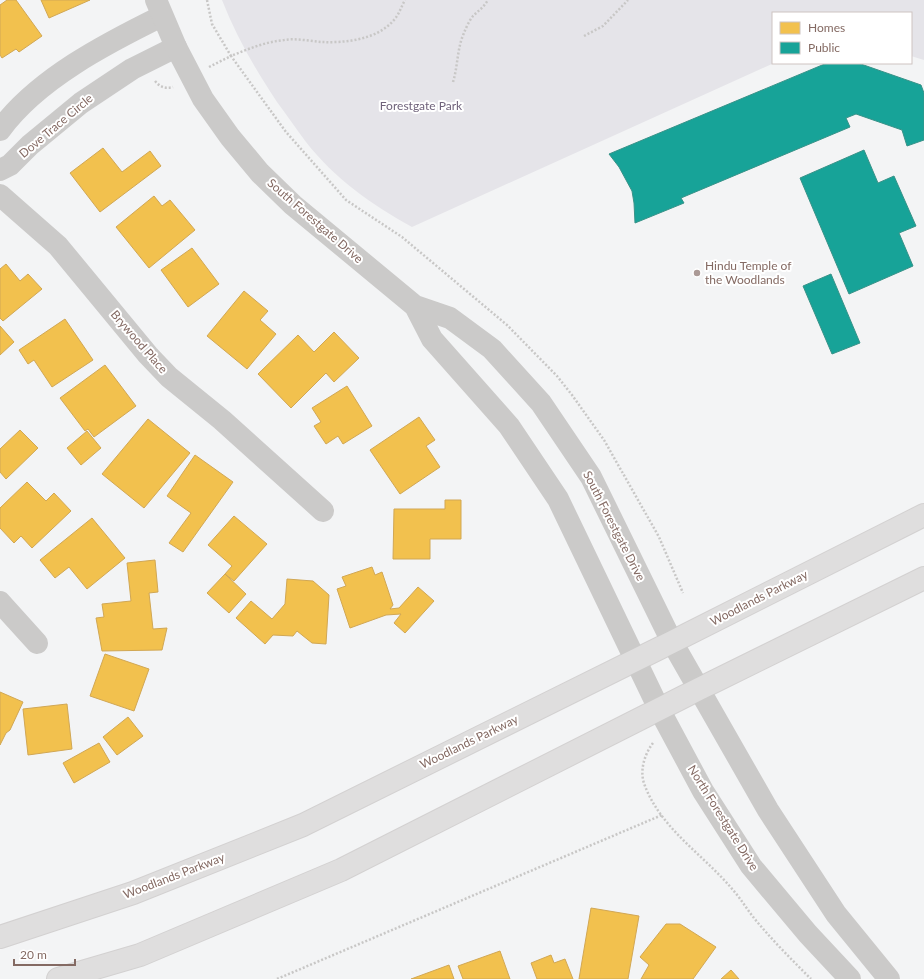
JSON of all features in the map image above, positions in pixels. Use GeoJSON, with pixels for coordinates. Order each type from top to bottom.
{"type":"FeatureCollection","features":[{"type":"Feature","properties":{"kind":"main road","name":"Woodlands Parkway"},"geometry":{"type":"LineString","coordinates":[[0,937],[132,893],[303,825],[924,515]]}},
{"type":"Feature","properties":{"kind":"main road"},"geometry":{"type":"LineString","coordinates":[[58,979],[140,955],[341,870],[659,709],[924,578]]}},
{"type":"Feature","properties":{"kind":"street","name":"South Forestgate Drive"},"geometry":{"type":"LineString","coordinates":[[159,8],[176,47],[203,99],[230,137],[260,173],[293,205],[415,306],[450,318],[492,349],[541,403],[591,477],[672,642],[699,689]]}},
{"type":"Feature","properties":{"kind":"street"},"geometry":{"type":"LineString","coordinates":[[0,130],[9,117],[38,91],[76,62],[122,36],[159,8]]}},
{"type":"Feature","properties":{"kind":"street","name":"Dove Trace Circle"},"geometry":{"type":"LineString","coordinates":[[0,170],[10,165],[30,145],[80,103],[132,69],[176,47]]}},
{"type":"Feature","properties":{"kind":"street","name":"Brywood Place"},"geometry":{"type":"LineString","coordinates":[[0,195],[58,246],[148,355],[169,377],[222,420],[324,511]]}},
{"type":"Feature","properties":{"kind":"street","name":"South Forestgate Drive"},"geometry":{"type":"LineString","coordinates":[[415,306],[432,339],[508,426],[558,499],[636,660]]}},
{"type":"Feature","properties":{"kind":"street"},"geometry":{"type":"LineString","coordinates":[[0,602],[37,643]]}},
{"type":"Feature","properties":{"kind":"street","name":"North Forestgate Drive"},"geometry":{"type":"LineString","coordinates":[[636,660],[659,709],[703,791],[751,866],[808,934],[850,979]]}},
{"type":"Feature","properties":{"kind":"street"},"geometry":{"type":"LineString","coordinates":[[699,689],[772,816],[836,914],[889,979]]}},
{"type":"Feature","properties":{"kind":"path"},"geometry":{"type":"LineString","coordinates":[[207,0],[212,24],[231,56],[262,44],[285,39],[333,42],[347,41],[376,34],[386,28],[394,20],[405,0]]}},
{"type":"Feature","properties":{"kind":"path"},"geometry":{"type":"LineString","coordinates":[[453,82],[457,69],[458,53],[464,33],[472,17],[486,4],[488,0]]}},
{"type":"Feature","properties":{"kind":"path"},"geometry":{"type":"LineString","coordinates":[[584,36],[603,26],[628,0]]}},
{"type":"Feature","properties":{"kind":"path"},"geometry":{"type":"LineString","coordinates":[[654,741],[647,752],[641,774],[644,786],[653,803],[673,830],[733,890],[758,923],[811,979]]}},
{"type":"Feature","properties":{"kind":"path"},"geometry":{"type":"LineString","coordinates":[[277,979],[662,815]]}},
{"type":"Feature","properties":{"kind":"green space","name":"Forestgate Park"},"geometry":{"type":"Polygon","coordinates":[[[222,0],[924,0],[924,60],[912,56],[912,12],[772,12],[772,64],[412,227],[382,210],[354,190],[317,155],[277,102],[254,65],[233,26],[222,0]]]}},
{"type":"Feature","properties":{"kind":"building: Homes"},"geometry":{"type":"Polygon","coordinates":[[[7,0],[16,0],[42,36],[19,52],[16,49],[2,58],[0,55],[0,5],[7,0]]]}},
{"type":"Feature","properties":{"kind":"building: Homes"},"geometry":{"type":"Polygon","coordinates":[[[41,0],[90,0],[49,18],[41,0]]]}},
{"type":"Feature","properties":{"kind":"building: Homes"},"geometry":{"type":"Polygon","coordinates":[[[103,148],[122,172],[150,151],[161,166],[100,212],[70,173],[103,148]]]}},
{"type":"Feature","properties":{"kind":"building: Homes"},"geometry":{"type":"Polygon","coordinates":[[[154,196],[162,206],[170,200],[195,230],[149,268],[116,227],[154,196]]]}},
{"type":"Feature","properties":{"kind":"building: Homes"},"geometry":{"type":"Polygon","coordinates":[[[192,248],[219,284],[188,307],[161,270],[192,248]]]}},
{"type":"Feature","properties":{"kind":"building: Homes"},"geometry":{"type":"Polygon","coordinates":[[[6,264],[20,281],[28,274],[42,289],[3,321],[0,318],[0,269],[6,264]]]}},
{"type":"Feature","properties":{"kind":"building: Homes"},"geometry":{"type":"Polygon","coordinates":[[[244,291],[268,311],[260,320],[276,334],[247,369],[207,336],[244,291]]]}},
{"type":"Feature","properties":{"kind":"building: Homes"},"geometry":{"type":"Polygon","coordinates":[[[65,319],[93,360],[52,387],[34,360],[28,364],[19,350],[65,319]]]}},
{"type":"Feature","properties":{"kind":"building: Homes"},"geometry":{"type":"Polygon","coordinates":[[[0,326],[14,342],[0,355],[0,326]]]}},
{"type":"Feature","properties":{"kind":"building: Homes"},"geometry":{"type":"Polygon","coordinates":[[[334,332],[359,358],[334,382],[326,373],[291,408],[258,374],[298,335],[314,352],[334,332]]]}},
{"type":"Feature","properties":{"kind":"building: Homes"},"geometry":{"type":"Polygon","coordinates":[[[105,365],[136,406],[94,437],[88,429],[85,431],[60,398],[105,365]]]}},
{"type":"Feature","properties":{"kind":"building: Homes"},"geometry":{"type":"Polygon","coordinates":[[[347,386],[372,426],[343,444],[338,436],[326,444],[314,426],[321,422],[312,408],[347,386]]]}},
{"type":"Feature","properties":{"kind":"building: Homes"},"geometry":{"type":"Polygon","coordinates":[[[419,417],[435,440],[426,446],[440,467],[400,494],[370,450],[419,417]]]}},
{"type":"Feature","properties":{"kind":"building: Homes"},"geometry":{"type":"Polygon","coordinates":[[[148,419],[190,453],[144,508],[102,474],[148,419]]]}},
{"type":"Feature","properties":{"kind":"building: Homes"},"geometry":{"type":"Polygon","coordinates":[[[20,430],[38,448],[6,479],[0,472],[0,449],[20,430]]]}},
{"type":"Feature","properties":{"kind":"building: Homes"},"geometry":{"type":"Polygon","coordinates":[[[87,431],[101,448],[81,465],[67,448],[87,431]]]}},
{"type":"Feature","properties":{"kind":"building: Homes"},"geometry":{"type":"Polygon","coordinates":[[[195,455],[233,482],[183,552],[169,543],[191,513],[167,496],[195,455]]]}},
{"type":"Feature","properties":{"kind":"building: Homes"},"geometry":{"type":"Polygon","coordinates":[[[27,482],[46,501],[54,493],[71,511],[32,548],[21,536],[14,543],[0,528],[0,508],[27,482]]]}},
{"type":"Feature","properties":{"kind":"building: Homes"},"geometry":{"type":"Polygon","coordinates":[[[445,500],[461,500],[461,539],[430,539],[430,559],[393,559],[394,509],[445,509],[445,500]]]}},
{"type":"Feature","properties":{"kind":"building: Homes"},"geometry":{"type":"Polygon","coordinates":[[[234,516],[267,544],[234,581],[225,574],[232,566],[208,545],[234,516]]]}},
{"type":"Feature","properties":{"kind":"building: Homes"},"geometry":{"type":"Polygon","coordinates":[[[92,518],[125,558],[87,589],[69,567],[55,578],[40,560],[92,518]]]}},
{"type":"Feature","properties":{"kind":"building: Homes"},"geometry":{"type":"Polygon","coordinates":[[[155,560],[158,592],[149,593],[153,629],[167,628],[162,650],[102,651],[96,618],[104,617],[102,604],[131,601],[127,563],[155,560]]]}},
{"type":"Feature","properties":{"kind":"building: Homes"},"geometry":{"type":"Polygon","coordinates":[[[372,567],[375,575],[382,572],[393,605],[390,609],[399,608],[418,587],[434,601],[405,633],[394,623],[401,614],[386,615],[350,628],[337,589],[346,586],[342,577],[372,567]]]}},
{"type":"Feature","properties":{"kind":"building: Homes"},"geometry":{"type":"Polygon","coordinates":[[[225,574],[246,594],[229,613],[207,593],[225,574]]]}},
{"type":"Feature","properties":{"kind":"building: Homes"},"geometry":{"type":"Polygon","coordinates":[[[287,579],[313,581],[329,595],[326,644],[312,643],[297,631],[293,636],[273,635],[265,644],[236,618],[251,601],[272,619],[285,604],[287,579]]]}},
{"type":"Feature","properties":{"kind":"building: Homes"},"geometry":{"type":"Polygon","coordinates":[[[105,654],[149,669],[134,711],[90,696],[105,654]]]}},
{"type":"Feature","properties":{"kind":"building: Homes"},"geometry":{"type":"Polygon","coordinates":[[[0,692],[23,702],[10,730],[6,733],[0,745],[0,692]]]}},
{"type":"Feature","properties":{"kind":"building: Homes"},"geometry":{"type":"Polygon","coordinates":[[[67,704],[72,749],[28,755],[23,709],[67,704]]]}},
{"type":"Feature","properties":{"kind":"building: Homes"},"geometry":{"type":"Polygon","coordinates":[[[128,717],[143,736],[117,755],[103,737],[128,717]]]}},
{"type":"Feature","properties":{"kind":"building: Homes"},"geometry":{"type":"Polygon","coordinates":[[[99,743],[110,762],[74,783],[63,763],[99,743]]]}},
{"type":"Feature","properties":{"kind":"building: Homes"},"geometry":{"type":"Polygon","coordinates":[[[591,908],[639,916],[628,979],[579,979],[591,908]]]}},
{"type":"Feature","properties":{"kind":"building: Homes"},"geometry":{"type":"Polygon","coordinates":[[[666,924],[680,924],[716,947],[693,979],[641,979],[649,965],[640,957],[666,924]]]}},
{"type":"Feature","properties":{"kind":"building: Homes"},"geometry":{"type":"Polygon","coordinates":[[[500,951],[510,979],[463,979],[458,966],[500,951]]]}},
{"type":"Feature","properties":{"kind":"building: Homes"},"geometry":{"type":"Polygon","coordinates":[[[551,955],[554,963],[565,959],[573,979],[537,979],[531,963],[551,955]]]}},
{"type":"Feature","properties":{"kind":"building: Homes"},"geometry":{"type":"Polygon","coordinates":[[[449,965],[454,979],[411,979],[449,965]]]}},
{"type":"Feature","properties":{"kind":"building: Homes"},"geometry":{"type":"Polygon","coordinates":[[[731,970],[739,979],[721,979],[731,970]]]}},
{"type":"Feature","properties":{"kind":"building: Public"},"geometry":{"type":"Polygon","coordinates":[[[825,64],[861,64],[921,85],[924,93],[924,140],[907,146],[902,130],[856,114],[846,118],[850,127],[681,198],[684,203],[635,223],[632,191],[619,167],[609,154],[825,64]]]}},
{"type":"Feature","properties":{"kind":"building: Public"},"geometry":{"type":"Polygon","coordinates":[[[864,150],[878,183],[894,176],[916,226],[899,233],[913,266],[849,294],[800,178],[864,150]]]}},
{"type":"Feature","properties":{"kind":"building: Public"},"geometry":{"type":"Polygon","coordinates":[[[831,274],[860,343],[832,354],[803,286],[831,274]]]}},
{"type":"Feature","properties":{"kind":"place","name":"Hindu Temple of the Woodlands"},"geometry":{"type":"Point","coordinates":[697,273]}}]}
